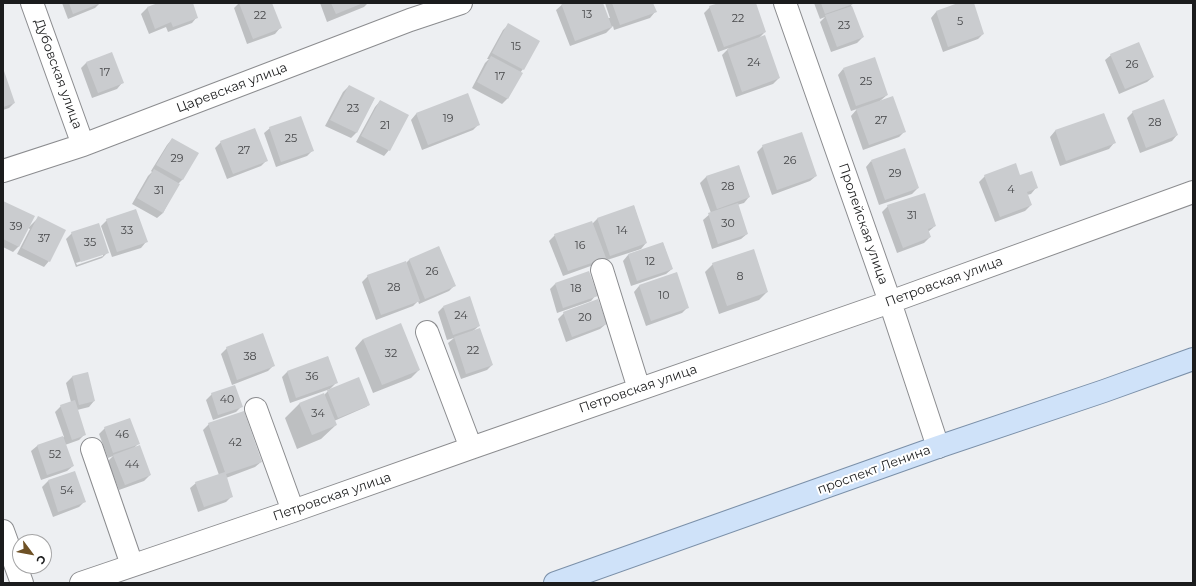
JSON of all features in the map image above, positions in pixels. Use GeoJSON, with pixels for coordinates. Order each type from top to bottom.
{"type":"FeatureCollection","features":[{"type":"Feature","properties":{"kind":"main road","name":"проспект Ленина"},"geometry":{"type":"LineString","coordinates":[[555,583],[938,446],[1193,359]]}},
{"type":"Feature","properties":{"kind":"street","name":"Дубовская улица"},"geometry":{"type":"LineString","coordinates":[[32,3],[83,145]]}},
{"type":"Feature","properties":{"kind":"street","name":"Царевская улица"},"geometry":{"type":"LineString","coordinates":[[3,171],[83,145],[407,11],[461,3]]}},
{"type":"Feature","properties":{"kind":"street","name":"Пролейская улица"},"geometry":{"type":"LineString","coordinates":[[785,3],[890,302],[938,446]]}},
{"type":"Feature","properties":{"kind":"street","name":"Петровская улица"},"geometry":{"type":"LineString","coordinates":[[81,583],[292,511],[890,302],[1193,192]]}},
{"type":"Feature","properties":{"kind":"street"},"geometry":{"type":"LineString","coordinates":[[602,270],[639,389]]}},
{"type":"Feature","properties":{"kind":"street"},"geometry":{"type":"LineString","coordinates":[[426,332],[471,448]]}},
{"type":"Feature","properties":{"kind":"street"},"geometry":{"type":"LineString","coordinates":[[256,408],[292,511]]}},
{"type":"Feature","properties":{"kind":"street"},"geometry":{"type":"LineString","coordinates":[[92,449],[132,565]]}},
{"type":"Feature","properties":{"kind":"street"},"geometry":{"type":"LineString","coordinates":[[3,530],[22,583]]}},
{"type":"Feature","properties":{"kind":"building"},"geometry":{"type":"Polygon","coordinates":[[[69,3],[101,3],[73,14],[69,3]]]}},
{"type":"Feature","properties":{"kind":"building"},"geometry":{"type":"Polygon","coordinates":[[[158,3],[193,3],[198,18],[173,27],[171,22],[155,29],[147,7],[158,3]]]}},
{"type":"Feature","properties":{"kind":"building"},"geometry":{"type":"Polygon","coordinates":[[[239,3],[272,3],[282,28],[253,39],[239,3]]]}},
{"type":"Feature","properties":{"kind":"building"},"geometry":{"type":"Polygon","coordinates":[[[331,3],[363,3],[336,14],[331,3]]]}},
{"type":"Feature","properties":{"kind":"building"},"geometry":{"type":"Polygon","coordinates":[[[561,3],[603,3],[612,27],[575,41],[561,3]]]}},
{"type":"Feature","properties":{"kind":"building"},"geometry":{"type":"Polygon","coordinates":[[[612,3],[653,3],[657,12],[620,25],[612,3]]]}},
{"type":"Feature","properties":{"kind":"building"},"geometry":{"type":"Polygon","coordinates":[[[719,3],[756,3],[766,32],[724,47],[709,6],[719,3]]]}},
{"type":"Feature","properties":{"kind":"building"},"geometry":{"type":"Polygon","coordinates":[[[821,3],[856,3],[825,14],[821,3]]]}},
{"type":"Feature","properties":{"kind":"building"},"geometry":{"type":"Polygon","coordinates":[[[958,3],[974,3],[984,34],[948,47],[936,11],[958,3]]]}},
{"type":"Feature","properties":{"kind":"building"},"geometry":{"type":"Polygon","coordinates":[[[852,6],[864,37],[837,47],[825,15],[852,6]]]}},
{"type":"Feature","properties":{"kind":"building"},"geometry":{"type":"Polygon","coordinates":[[[508,23],[540,41],[524,70],[492,53],[508,23]]]}},
{"type":"Feature","properties":{"kind":"building"},"geometry":{"type":"Polygon","coordinates":[[[765,35],[780,78],[742,92],[727,49],[765,35]]]}},
{"type":"Feature","properties":{"kind":"building"},"geometry":{"type":"Polygon","coordinates":[[[1139,42],[1154,77],[1125,89],[1110,54],[1139,42]]]}},
{"type":"Feature","properties":{"kind":"building"},"geometry":{"type":"Polygon","coordinates":[[[112,52],[124,83],[98,93],[86,62],[112,52]]]}},
{"type":"Feature","properties":{"kind":"building"},"geometry":{"type":"Polygon","coordinates":[[[491,56],[523,73],[508,99],[477,82],[491,56]]]}},
{"type":"Feature","properties":{"kind":"building"},"geometry":{"type":"Polygon","coordinates":[[[875,57],[888,95],[856,106],[843,68],[875,57]]]}},
{"type":"Feature","properties":{"kind":"building"},"geometry":{"type":"Polygon","coordinates":[[[3,68],[15,103],[3,107],[3,68]]]}},
{"type":"Feature","properties":{"kind":"building"},"geometry":{"type":"Polygon","coordinates":[[[349,85],[375,98],[357,133],[330,120],[349,85]]]}},
{"type":"Feature","properties":{"kind":"building"},"geometry":{"type":"Polygon","coordinates":[[[468,93],[480,125],[428,145],[416,113],[468,93]]]}},
{"type":"Feature","properties":{"kind":"building"},"geometry":{"type":"Polygon","coordinates":[[[893,96],[906,132],[869,145],[856,109],[893,96]]]}},
{"type":"Feature","properties":{"kind":"building"},"geometry":{"type":"Polygon","coordinates":[[[1164,99],[1178,135],[1146,148],[1132,111],[1164,99]]]}},
{"type":"Feature","properties":{"kind":"building"},"geometry":{"type":"Polygon","coordinates":[[[380,100],[409,115],[390,151],[361,136],[380,100]]]}},
{"type":"Feature","properties":{"kind":"building"},"geometry":{"type":"Polygon","coordinates":[[[1104,113],[1116,143],[1066,161],[1055,130],[1104,113]]]}},
{"type":"Feature","properties":{"kind":"building"},"geometry":{"type":"Polygon","coordinates":[[[301,116],[314,151],[281,162],[269,127],[301,116]]]}},
{"type":"Feature","properties":{"kind":"building"},"geometry":{"type":"Polygon","coordinates":[[[255,128],[268,161],[233,174],[220,141],[255,128]]]}},
{"type":"Feature","properties":{"kind":"building"},"geometry":{"type":"Polygon","coordinates":[[[802,132],[817,176],[777,190],[762,145],[802,132]]]}},
{"type":"Feature","properties":{"kind":"building"},"geometry":{"type":"Polygon","coordinates":[[[172,138],[199,153],[183,180],[156,165],[172,138]]]}},
{"type":"Feature","properties":{"kind":"building"},"geometry":{"type":"Polygon","coordinates":[[[905,148],[919,188],[885,200],[871,160],[905,148]]]}},
{"type":"Feature","properties":{"kind":"building"},"geometry":{"type":"Polygon","coordinates":[[[1016,163],[1020,175],[1032,171],[1038,188],[1027,192],[1032,205],[1000,217],[984,175],[1016,163]]]}},
{"type":"Feature","properties":{"kind":"building"},"geometry":{"type":"Polygon","coordinates":[[[739,165],[750,197],[717,209],[706,176],[739,165]]]}},
{"type":"Feature","properties":{"kind":"building"},"geometry":{"type":"Polygon","coordinates":[[[154,169],[180,184],[163,213],[137,198],[154,169]]]}},
{"type":"Feature","properties":{"kind":"building"},"geometry":{"type":"Polygon","coordinates":[[[925,193],[936,226],[928,229],[931,237],[903,248],[887,205],[925,193]]]}},
{"type":"Feature","properties":{"kind":"building"},"geometry":{"type":"Polygon","coordinates":[[[3,201],[35,216],[19,247],[3,239],[3,201]]]}},
{"type":"Feature","properties":{"kind":"building"},"geometry":{"type":"Polygon","coordinates":[[[738,203],[748,234],[718,244],[708,213],[738,203]]]}},
{"type":"Feature","properties":{"kind":"building"},"geometry":{"type":"Polygon","coordinates":[[[634,205],[647,243],[610,256],[597,218],[634,205]]]}},
{"type":"Feature","properties":{"kind":"building"},"geometry":{"type":"Polygon","coordinates":[[[136,209],[148,242],[117,252],[106,219],[136,209]]]}},
{"type":"Feature","properties":{"kind":"building"},"geometry":{"type":"Polygon","coordinates":[[[38,216],[66,230],[50,262],[22,248],[38,216]]]}},
{"type":"Feature","properties":{"kind":"building"},"geometry":{"type":"Polygon","coordinates":[[[592,221],[606,258],[568,271],[554,234],[592,221]]]}},
{"type":"Feature","properties":{"kind":"building"},"geometry":{"type":"Polygon","coordinates":[[[99,223],[109,253],[81,262],[71,232],[99,223]]]}},
{"type":"Feature","properties":{"kind":"building"},"geometry":{"type":"Polygon","coordinates":[[[663,242],[673,269],[637,281],[628,254],[663,242]]]}},
{"type":"Feature","properties":{"kind":"building"},"geometry":{"type":"Polygon","coordinates":[[[439,246],[456,286],[425,299],[409,259],[439,246]]]}},
{"type":"Feature","properties":{"kind":"building"},"geometry":{"type":"Polygon","coordinates":[[[754,249],[768,292],[727,306],[712,263],[754,249]]]}},
{"type":"Feature","properties":{"kind":"building"},"geometry":{"type":"Polygon","coordinates":[[[406,261],[420,301],[381,315],[367,275],[406,261]]]}},
{"type":"Feature","properties":{"kind":"building"},"geometry":{"type":"Polygon","coordinates":[[[589,271],[598,296],[563,308],[555,283],[589,271]]]}},
{"type":"Feature","properties":{"kind":"building"},"geometry":{"type":"Polygon","coordinates":[[[677,272],[689,308],[651,321],[639,285],[677,272]]]}},
{"type":"Feature","properties":{"kind":"building"},"geometry":{"type":"Polygon","coordinates":[[[470,296],[480,326],[453,335],[443,306],[470,296]]]}},
{"type":"Feature","properties":{"kind":"building"},"geometry":{"type":"Polygon","coordinates":[[[598,299],[607,324],[572,337],[563,312],[598,299]]]}},
{"type":"Feature","properties":{"kind":"building"},"geometry":{"type":"Polygon","coordinates":[[[401,323],[420,370],[382,385],[363,339],[401,323]]]}},
{"type":"Feature","properties":{"kind":"building"},"geometry":{"type":"Polygon","coordinates":[[[480,328],[493,365],[466,374],[454,337],[480,328]]]}},
{"type":"Feature","properties":{"kind":"building"},"geometry":{"type":"Polygon","coordinates":[[[263,333],[275,366],[237,380],[226,347],[263,333]]]}},
{"type":"Feature","properties":{"kind":"building"},"geometry":{"type":"Polygon","coordinates":[[[328,356],[338,383],[296,398],[287,371],[328,356]]]}},
{"type":"Feature","properties":{"kind":"building"},"geometry":{"type":"Polygon","coordinates":[[[88,372],[95,401],[79,405],[72,376],[88,372]]]}},
{"type":"Feature","properties":{"kind":"building"},"geometry":{"type":"Polygon","coordinates":[[[359,377],[370,405],[338,418],[327,390],[359,377]]]}},
{"type":"Feature","properties":{"kind":"building"},"geometry":{"type":"Polygon","coordinates":[[[235,385],[243,407],[218,415],[211,393],[235,385]]]}},
{"type":"Feature","properties":{"kind":"building"},"geometry":{"type":"Polygon","coordinates":[[[324,393],[337,425],[312,435],[299,403],[324,393]]]}},
{"type":"Feature","properties":{"kind":"building"},"geometry":{"type":"Polygon","coordinates":[[[75,400],[86,435],[72,440],[60,405],[75,400]]]}},
{"type":"Feature","properties":{"kind":"building"},"geometry":{"type":"Polygon","coordinates":[[[244,411],[262,462],[226,474],[233,497],[204,507],[195,482],[225,472],[208,423],[244,411]]]}},
{"type":"Feature","properties":{"kind":"building"},"geometry":{"type":"Polygon","coordinates":[[[130,418],[140,444],[113,453],[104,427],[130,418]]]}},
{"type":"Feature","properties":{"kind":"building"},"geometry":{"type":"Polygon","coordinates":[[[63,436],[74,466],[47,475],[37,445],[63,436]]]}},
{"type":"Feature","properties":{"kind":"building"},"geometry":{"type":"Polygon","coordinates":[[[140,445],[151,475],[125,485],[113,455],[140,445]]]}},
{"type":"Feature","properties":{"kind":"building"},"geometry":{"type":"Polygon","coordinates":[[[75,471],[86,502],[58,512],[48,480],[75,471]]]}}]}
